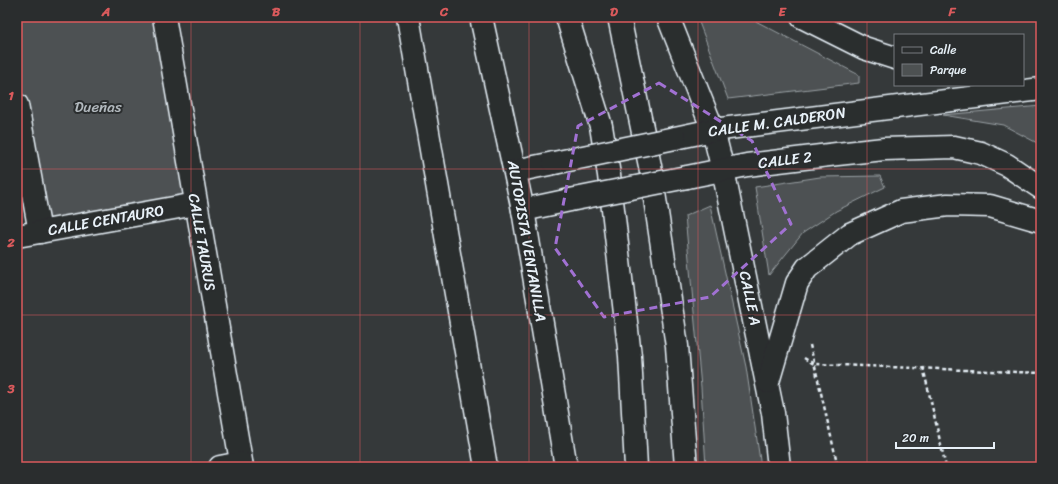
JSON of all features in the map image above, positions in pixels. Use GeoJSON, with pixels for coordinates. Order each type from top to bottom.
{"type":"FeatureCollection","features":[{"type":"Feature","properties":{"kind":"main road","name":"CALLE TAURUS"},"geometry":{"type":"LineString","coordinates":[[164,17],[196,204],[234,466]]}},
{"type":"Feature","properties":{"kind":"main road"},"geometry":{"type":"LineString","coordinates":[[408,17],[486,467]]}},
{"type":"Feature","properties":{"kind":"main road","name":"AUTOPISTA VENTANILLA"},"geometry":{"type":"LineString","coordinates":[[481,17],[523,210],[566,467]]}},
{"type":"Feature","properties":{"kind":"main road"},"geometry":{"type":"LineString","coordinates":[[567,17],[601,126],[609,175],[630,356],[636,467]]}},
{"type":"Feature","properties":{"kind":"main road"},"geometry":{"type":"LineString","coordinates":[[619,17],[650,166],[676,346],[686,467]]}},
{"type":"Feature","properties":{"kind":"main road"},"geometry":{"type":"LineString","coordinates":[[668,17],[713,130]]}},
{"type":"Feature","properties":{"kind":"main road"},"geometry":{"type":"LineString","coordinates":[[802,17],[864,48],[894,58]]}},
{"type":"Feature","properties":{"kind":"main road"},"geometry":{"type":"LineString","coordinates":[[1024,84],[1041,88]]}},
{"type":"Feature","properties":{"kind":"main road","name":"CALLE M. CALDERON"},"geometry":{"type":"LineString","coordinates":[[515,171],[713,130],[1041,88]]}},
{"type":"Feature","properties":{"kind":"main road"},"geometry":{"type":"LineString","coordinates":[[17,105],[40,232]]}},
{"type":"Feature","properties":{"kind":"main road","name":"CALLE A"},"geometry":{"type":"LineString","coordinates":[[713,130],[723,170],[767,385],[779,467]]}},
{"type":"Feature","properties":{"kind":"main road","name":"CALLE 2"},"geometry":{"type":"LineString","coordinates":[[523,210],[747,165],[884,149],[954,146],[981,153],[1007,165],[1041,188]]}},
{"type":"Feature","properties":{"kind":"main road","name":"CALLE CENTAURO"},"geometry":{"type":"LineString","coordinates":[[17,236],[196,204]]}},
{"type":"Feature","properties":{"kind":"main road"},"geometry":{"type":"LineString","coordinates":[[767,385],[797,284],[807,268],[850,234],[901,211],[948,204],[990,206],[1041,221]]}},
{"type":"Feature","properties":{"kind":"path"},"geometry":{"type":"LineString","coordinates":[[809,344],[838,467]]}},
{"type":"Feature","properties":{"kind":"path"},"geometry":{"type":"LineString","coordinates":[[802,357],[814,364],[923,367],[1041,373]]}},
{"type":"Feature","properties":{"kind":"path"},"geometry":{"type":"LineString","coordinates":[[923,367],[946,467]]}},
{"type":"Feature","properties":{"kind":"highlighted area"},"geometry":{"type":"Polygon","coordinates":[[[659,83],[752,141],[791,224],[710,297],[604,317],[555,248],[578,126],[659,83]]]}},
{"type":"Feature","properties":{"kind":"green space","name":"Dueñas"},"geometry":{"type":"Polygon","coordinates":[[[17,17],[164,17],[196,204],[38,220],[17,105],[17,17]]]}},
{"type":"Feature","properties":{"kind":"green space"},"geometry":{"type":"Polygon","coordinates":[[[697,17],[748,17],[859,75],[859,83],[728,99],[697,17]]]}},
{"type":"Feature","properties":{"kind":"green space"},"geometry":{"type":"Polygon","coordinates":[[[1041,106],[1041,145],[1003,125],[943,115],[1041,106]]]}},
{"type":"Feature","properties":{"kind":"green space"},"geometry":{"type":"Polygon","coordinates":[[[880,176],[885,187],[836,211],[803,233],[769,275],[755,187],[820,177],[880,176]]]}},
{"type":"Feature","properties":{"kind":"green space"},"geometry":{"type":"Polygon","coordinates":[[[710,205],[746,367],[761,467],[706,467],[701,387],[685,216],[710,205]]]}}]}
